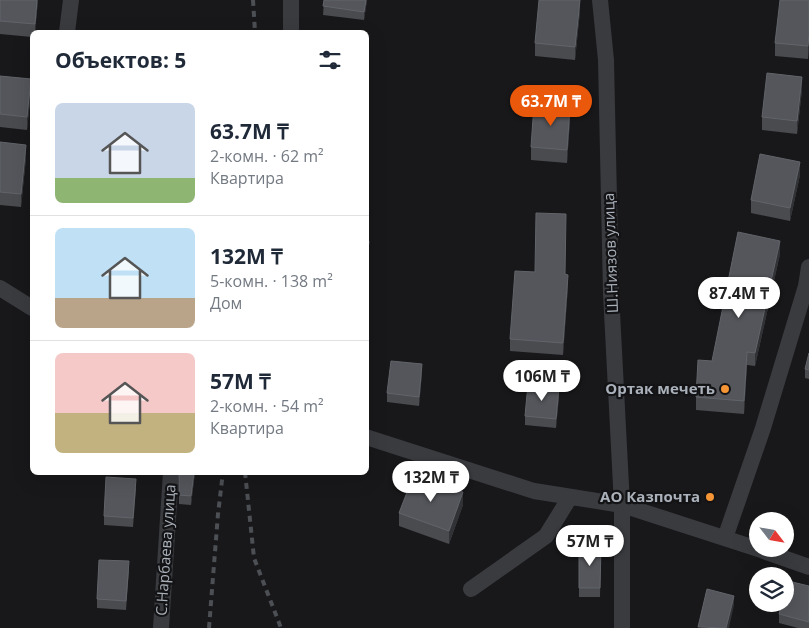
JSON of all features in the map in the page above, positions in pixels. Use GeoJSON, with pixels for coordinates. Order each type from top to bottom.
{"type":"FeatureCollection","features":[{"type":"Feature","properties":{"kind":"street"},"geometry":{"type":"LineString","coordinates":[[67,30],[71,0]]}},
{"type":"Feature","properties":{"kind":"street"},"geometry":{"type":"LineString","coordinates":[[291,30],[292,0]]}},
{"type":"Feature","properties":{"kind":"street","name":"Ш.Ниязов улица"},"geometry":{"type":"LineString","coordinates":[[600,0],[606,60],[611,293],[622,505],[622,628]]}},
{"type":"Feature","properties":{"kind":"street"},"geometry":{"type":"LineString","coordinates":[[725,538],[763,428],[806,286],[809,267]]}},
{"type":"Feature","properties":{"kind":"street"},"geometry":{"type":"LineString","coordinates":[[0,288],[30,307]]}},
{"type":"Feature","properties":{"kind":"street"},"geometry":{"type":"LineString","coordinates":[[369,438],[534,491],[622,505],[749,546]]}},
{"type":"Feature","properties":{"kind":"street","name":"С.Нарбаева улица"},"geometry":{"type":"LineString","coordinates":[[161,628],[171,475]]}},
{"type":"Feature","properties":{"kind":"street"},"geometry":{"type":"LineString","coordinates":[[471,589],[546,536],[570,497]]}},
{"type":"Feature","properties":{"kind":"street"},"geometry":{"type":"LineString","coordinates":[[784,558],[809,567]]}},
{"type":"Feature","properties":{"kind":"building"},"geometry":{"type":"Polygon","coordinates":[[[0,0],[37,0],[35,24],[0,21],[0,0]]]}},
{"type":"Feature","properties":{"kind":"building"},"geometry":{"type":"Polygon","coordinates":[[[324,0],[366,0],[364,12],[323,6],[324,0]]]}},
{"type":"Feature","properties":{"kind":"building"},"geometry":{"type":"Polygon","coordinates":[[[539,0],[580,0],[575,47],[535,43],[539,0]]]}},
{"type":"Feature","properties":{"kind":"building"},"geometry":{"type":"Polygon","coordinates":[[[780,0],[809,0],[808,46],[775,43],[780,0]]]}},
{"type":"Feature","properties":{"kind":"building"},"geometry":{"type":"Polygon","coordinates":[[[767,73],[802,77],[797,121],[762,117],[767,73]]]}},
{"type":"Feature","properties":{"kind":"building"},"geometry":{"type":"Polygon","coordinates":[[[0,76],[30,79],[27,117],[0,114],[0,76]]]}},
{"type":"Feature","properties":{"kind":"building"},"geometry":{"type":"Polygon","coordinates":[[[534,104],[570,107],[567,150],[531,147],[534,104]]]}},
{"type":"Feature","properties":{"kind":"building"},"geometry":{"type":"Polygon","coordinates":[[[0,142],[26,145],[21,194],[0,192],[0,142]]]}},
{"type":"Feature","properties":{"kind":"building"},"geometry":{"type":"Polygon","coordinates":[[[760,154],[800,162],[790,208],[751,200],[760,154]]]}},
{"type":"Feature","properties":{"kind":"building"},"geometry":{"type":"Polygon","coordinates":[[[536,213],[566,214],[565,274],[568,275],[563,343],[510,339],[515,271],[535,272],[536,213]]]}},
{"type":"Feature","properties":{"kind":"building"},"geometry":{"type":"Polygon","coordinates":[[[738,232],[780,241],[755,353],[747,352],[744,401],[696,397],[698,360],[712,361],[738,232]]]}},
{"type":"Feature","properties":{"kind":"building"},"geometry":{"type":"Polygon","coordinates":[[[809,353],[809,370],[805,369],[809,353]]]}},
{"type":"Feature","properties":{"kind":"building"},"geometry":{"type":"Polygon","coordinates":[[[391,361],[422,364],[419,397],[387,393],[391,361]]]}},
{"type":"Feature","properties":{"kind":"building"},"geometry":{"type":"Polygon","coordinates":[[[528,384],[559,387],[556,419],[525,416],[528,384]]]}},
{"type":"Feature","properties":{"kind":"building"},"geometry":{"type":"Polygon","coordinates":[[[414,474],[463,492],[449,531],[399,513],[414,474]]]}},
{"type":"Feature","properties":{"kind":"building"},"geometry":{"type":"Polygon","coordinates":[[[179,475],[194,475],[191,496],[179,495],[179,475]]]}},
{"type":"Feature","properties":{"kind":"building"},"geometry":{"type":"Polygon","coordinates":[[[106,477],[136,479],[133,518],[104,516],[106,477]]]}},
{"type":"Feature","properties":{"kind":"building"},"geometry":{"type":"Polygon","coordinates":[[[579,546],[601,546],[600,588],[579,588],[579,546]]]}},
{"type":"Feature","properties":{"kind":"building"},"geometry":{"type":"Polygon","coordinates":[[[99,560],[129,561],[126,601],[97,599],[99,560]]]}},
{"type":"Feature","properties":{"kind":"building"},"geometry":{"type":"Polygon","coordinates":[[[794,582],[809,586],[809,622],[779,614],[780,612],[794,612],[794,582]]]}},
{"type":"Feature","properties":{"kind":"building"},"geometry":{"type":"Polygon","coordinates":[[[707,589],[734,596],[726,628],[698,627],[707,589]]]}},
{"type":"Feature","properties":{"kind":"railway"},"geometry":{"type":"LineString","coordinates":[[253,0],[255,30]]}},
{"type":"Feature","properties":{"kind":"railway"},"geometry":{"type":"LineString","coordinates":[[209,628],[223,475]]}},
{"type":"Feature","properties":{"kind":"railway"},"geometry":{"type":"LineString","coordinates":[[245,475],[254,558],[281,628]]}},
{"type":"Feature","properties":{"kind":"place","name":"Ортак мечеть"},"geometry":{"type":"Point","coordinates":[725,389]}},
{"type":"Feature","properties":{"kind":"place","name":"АО Казпочта"},"geometry":{"type":"Point","coordinates":[710,497]}}]}
